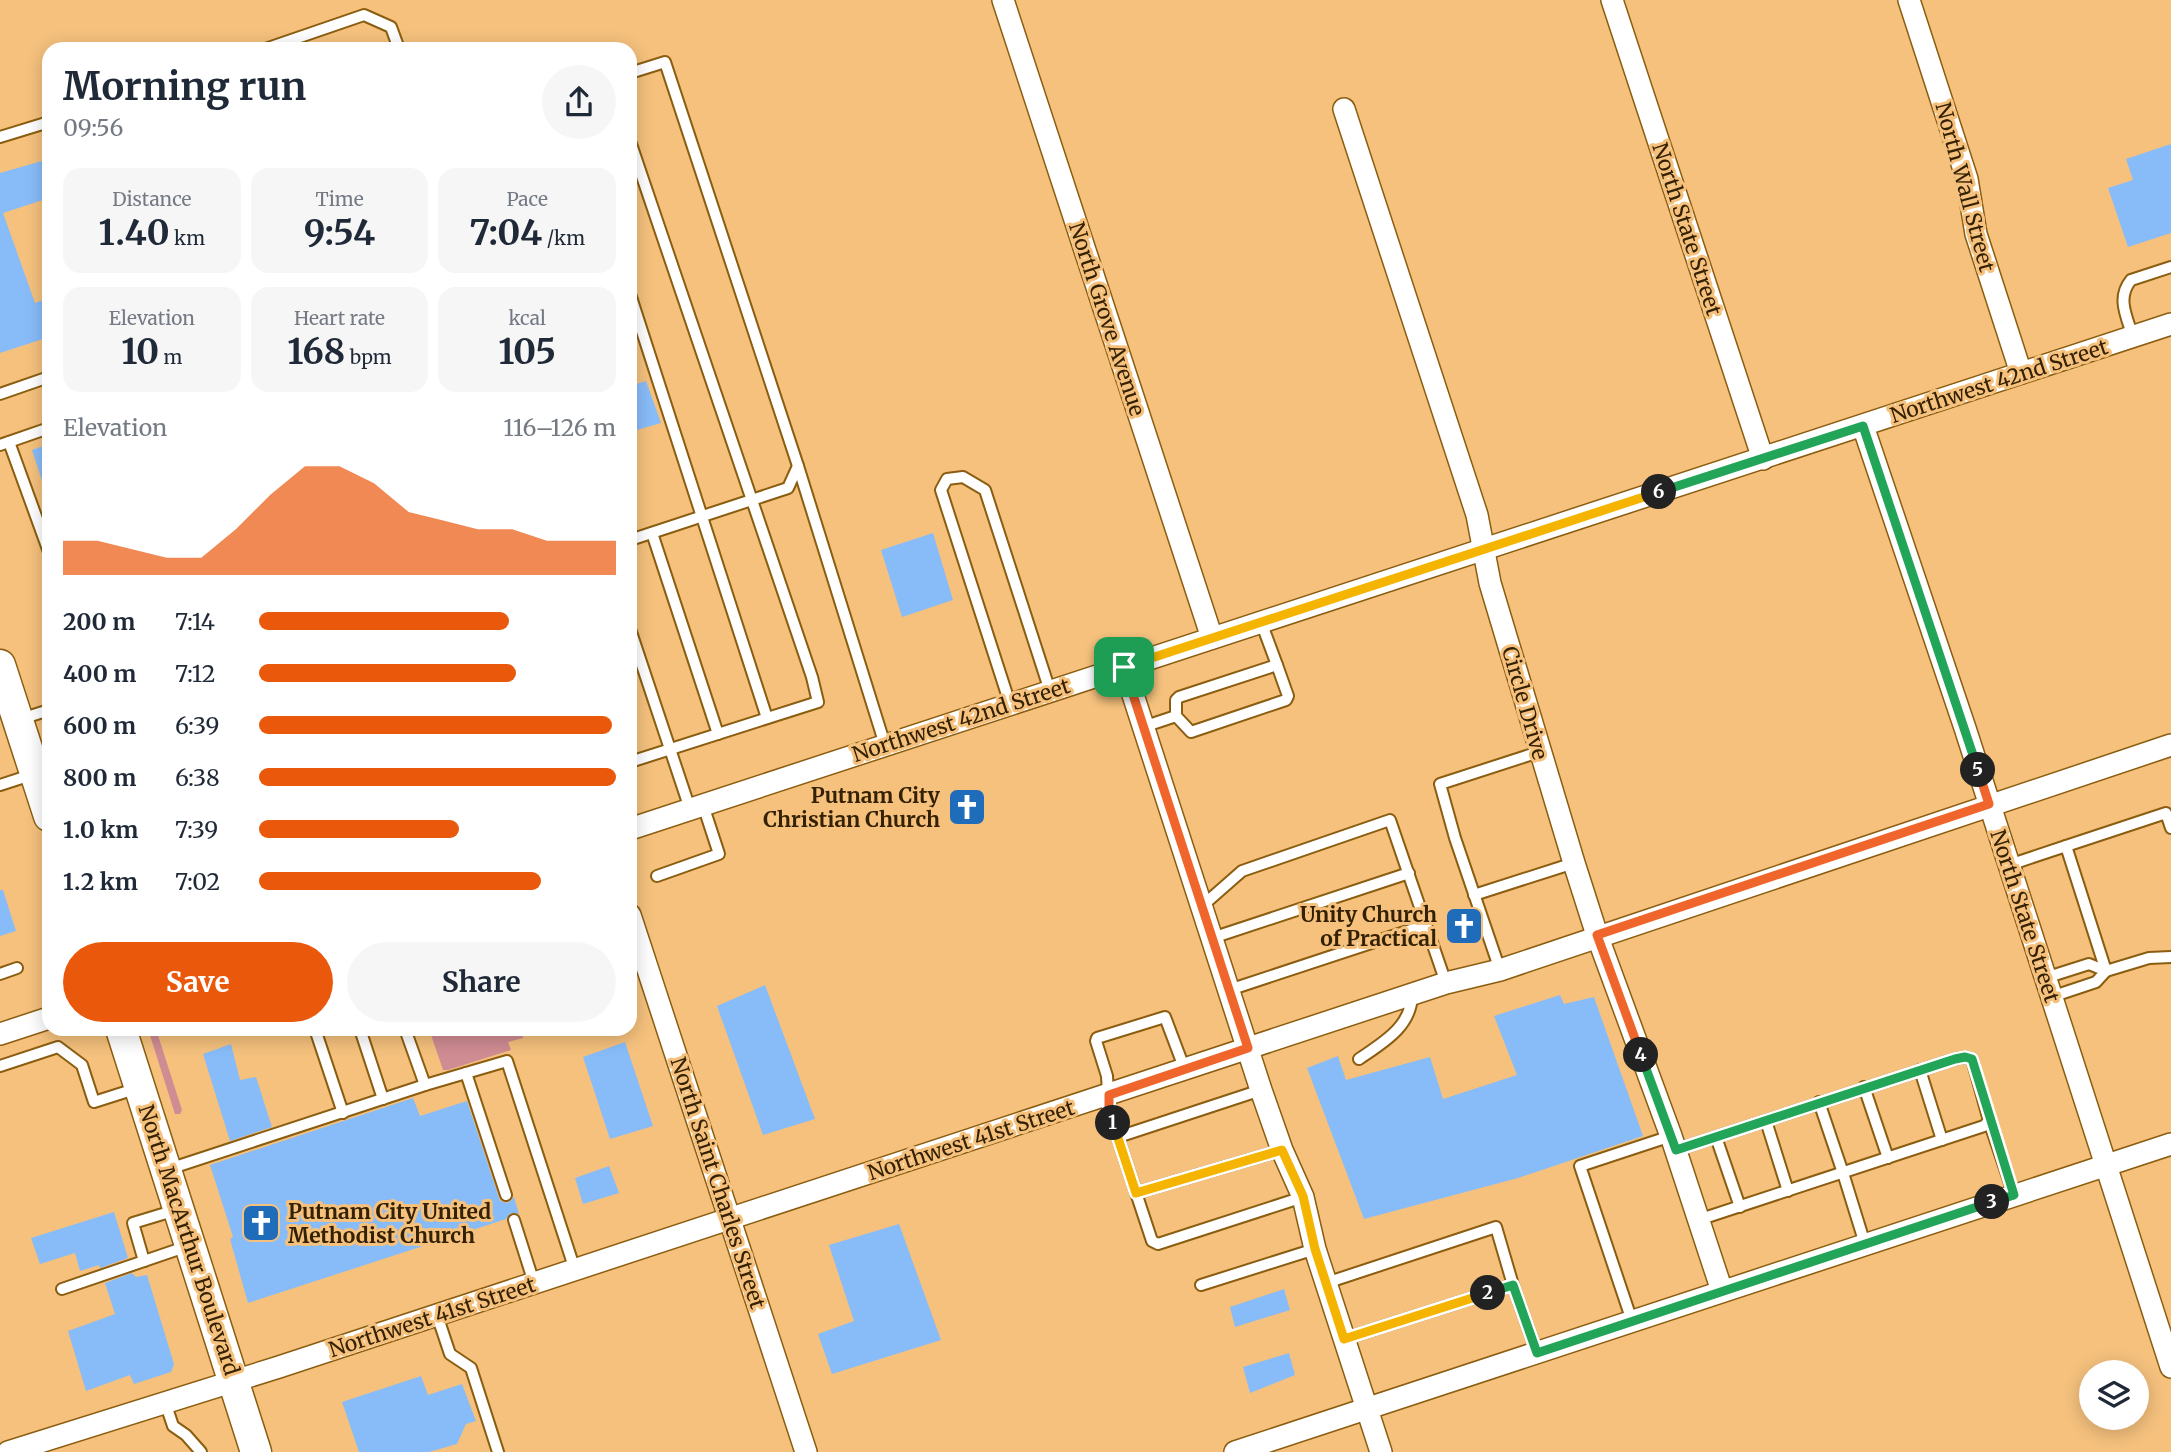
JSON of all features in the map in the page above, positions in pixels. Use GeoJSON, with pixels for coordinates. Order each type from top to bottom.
{"type":"FeatureCollection","features":[{"type":"Feature","properties":{"kind":"main road"},"geometry":{"type":"LineString","coordinates":[[0,665],[42,793]]}},
{"type":"Feature","properties":{"kind":"main road","name":"North MacArthur Boulevard"},"geometry":{"type":"LineString","coordinates":[[123,1036],[256,1452]]}},
{"type":"Feature","properties":{"kind":"street","name":"North Grove Avenue"},"geometry":{"type":"LineString","coordinates":[[1003,0],[1212,638]]}},
{"type":"Feature","properties":{"kind":"street","name":"North State Street"},"geometry":{"type":"LineString","coordinates":[[1612,0],[1763,459]]}},
{"type":"Feature","properties":{"kind":"street","name":"North Wall Street"},"geometry":{"type":"LineString","coordinates":[[1909,0],[1967,178],[1976,234],[2021,373]]}},
{"type":"Feature","properties":{"kind":"street","name":"Circle Drive"},"geometry":{"type":"LineString","coordinates":[[1344,109],[1477,515],[1490,583],[1539,752],[1597,935],[1673,1143],[1722,1291]]}},
{"type":"Feature","properties":{"kind":"street","name":"Northwest 42nd Street"},"geometry":{"type":"LineString","coordinates":[[637,827],[2171,324]]}},
{"type":"Feature","properties":{"kind":"street","name":"North State Street"},"geometry":{"type":"LineString","coordinates":[[1863,426],[2009,865],[2171,1367]]}},
{"type":"Feature","properties":{"kind":"street"},"geometry":{"type":"LineString","coordinates":[[1124,667],[1261,1090],[1282,1150],[1303,1196],[1315,1249],[1381,1452]]}},
{"type":"Feature","properties":{"kind":"street","name":"Northwest 41st Street"},"geometry":{"type":"LineString","coordinates":[[17,1451],[1412,994],[1500,970],[1597,935],[2171,745]]}},
{"type":"Feature","properties":{"kind":"street","name":"North Saint Charles Street"},"geometry":{"type":"LineString","coordinates":[[637,936],[806,1452]]}},
{"type":"Feature","properties":{"kind":"street"},"geometry":{"type":"LineString","coordinates":[[0,1034],[42,1020]]}},
{"type":"Feature","properties":{"kind":"street"},"geometry":{"type":"LineString","coordinates":[[1236,1452],[2171,1144]]}},
{"type":"Feature","properties":{"kind":"lane"},"geometry":{"type":"LineString","coordinates":[[285,42],[364,15],[391,27],[397,42]]}},
{"type":"Feature","properties":{"kind":"lane"},"geometry":{"type":"LineString","coordinates":[[637,71],[665,62],[798,466],[885,744]]}},
{"type":"Feature","properties":{"kind":"lane"},"geometry":{"type":"LineString","coordinates":[[0,137],[42,124]]}},
{"type":"Feature","properties":{"kind":"lane"},"geometry":{"type":"LineString","coordinates":[[637,162],[812,677],[818,702],[637,760]]}},
{"type":"Feature","properties":{"kind":"lane"},"geometry":{"type":"LineString","coordinates":[[2133,337],[2122,301],[2127,285],[2131,280],[2171,267]]}},
{"type":"Feature","properties":{"kind":"lane"},"geometry":{"type":"LineString","coordinates":[[637,316],[767,718]]}},
{"type":"Feature","properties":{"kind":"lane"},"geometry":{"type":"LineString","coordinates":[[0,394],[42,379]]}},
{"type":"Feature","properties":{"kind":"lane"},"geometry":{"type":"LineString","coordinates":[[42,431],[5,444],[42,535]]}},
{"type":"Feature","properties":{"kind":"lane"},"geometry":{"type":"LineString","coordinates":[[637,538],[788,488],[798,466]]}},
{"type":"Feature","properties":{"kind":"lane"},"geometry":{"type":"LineString","coordinates":[[1010,704],[941,490],[947,479],[963,477],[985,490],[1050,691]]}},
{"type":"Feature","properties":{"kind":"lane"},"geometry":{"type":"LineString","coordinates":[[652,533],[718,734]]}},
{"type":"Feature","properties":{"kind":"lane"},"geometry":{"type":"LineString","coordinates":[[1261,622],[1277,665],[1288,696],[1286,700],[1191,732],[1176,716],[1176,700],[1179,697],[1277,665]]}},
{"type":"Feature","properties":{"kind":"lane"},"geometry":{"type":"LineString","coordinates":[[637,649],[671,749],[719,854],[657,876]]}},
{"type":"Feature","properties":{"kind":"lane"},"geometry":{"type":"LineString","coordinates":[[18,720],[42,712]]}},
{"type":"Feature","properties":{"kind":"lane"},"geometry":{"type":"LineString","coordinates":[[1143,727],[1176,716]]}},
{"type":"Feature","properties":{"kind":"lane"},"geometry":{"type":"LineString","coordinates":[[1500,970],[1440,784],[1539,752]]}},
{"type":"Feature","properties":{"kind":"lane"},"geometry":{"type":"LineString","coordinates":[[0,785],[36,774]]}},
{"type":"Feature","properties":{"kind":"lane"},"geometry":{"type":"LineString","coordinates":[[2009,865],[2166,813],[2171,828]]}},
{"type":"Feature","properties":{"kind":"lane"},"geometry":{"type":"LineString","coordinates":[[1201,906],[1242,871],[1391,820],[1446,983]]}},
{"type":"Feature","properties":{"kind":"lane"},"geometry":{"type":"LineString","coordinates":[[2066,846],[2106,971]]}},
{"type":"Feature","properties":{"kind":"lane"},"geometry":{"type":"LineString","coordinates":[[1474,895],[1574,863]]}},
{"type":"Feature","properties":{"kind":"lane"},"geometry":{"type":"LineString","coordinates":[[1212,938],[1409,873]]}},
{"type":"Feature","properties":{"kind":"lane"},"geometry":{"type":"LineString","coordinates":[[1229,990],[1426,925]]}},
{"type":"Feature","properties":{"kind":"lane"},"geometry":{"type":"LineString","coordinates":[[2048,987],[2096,982],[2106,971],[2149,958],[2171,957]]}},
{"type":"Feature","properties":{"kind":"lane"},"geometry":{"type":"LineString","coordinates":[[2048,987],[2089,964],[2106,971]]}},
{"type":"Feature","properties":{"kind":"lane"},"geometry":{"type":"LineString","coordinates":[[0,974],[17,968]]}},
{"type":"Feature","properties":{"kind":"lane"},"geometry":{"type":"LineString","coordinates":[[1359,1059],[1386,1041],[1402,1025],[1412,1009],[1412,994]]}},
{"type":"Feature","properties":{"kind":"lane"},"geometry":{"type":"LineString","coordinates":[[1185,1070],[1166,1017],[1097,1038],[1107,1076],[1109,1111],[1152,1241],[1158,1244],[1303,1196]]}},
{"type":"Feature","properties":{"kind":"lane"},"geometry":{"type":"LineString","coordinates":[[317,1036],[343,1113]]}},
{"type":"Feature","properties":{"kind":"lane"},"geometry":{"type":"LineString","coordinates":[[362,1036],[383,1099]]}},
{"type":"Feature","properties":{"kind":"lane"},"geometry":{"type":"LineString","coordinates":[[407,1036],[425,1086]]}},
{"type":"Feature","properties":{"kind":"lane"},"geometry":{"type":"LineString","coordinates":[[0,1066],[58,1047],[82,1065],[94,1102],[140,1087]]}},
{"type":"Feature","properties":{"kind":"lane"},"geometry":{"type":"LineString","coordinates":[[1632,1321],[1580,1166],[1673,1143],[1716,1137],[1864,1087],[1965,1057],[1972,1059],[2014,1195]]}},
{"type":"Feature","properties":{"kind":"lane"},"geometry":{"type":"LineString","coordinates":[[167,1170],[507,1061],[575,1270]]}},
{"type":"Feature","properties":{"kind":"lane"},"geometry":{"type":"LineString","coordinates":[[1920,1070],[1942,1140]]}},
{"type":"Feature","properties":{"kind":"lane"},"geometry":{"type":"LineString","coordinates":[[466,1073],[506,1195]]}},
{"type":"Feature","properties":{"kind":"lane"},"geometry":{"type":"LineString","coordinates":[[1864,1087],[1888,1158]]}},
{"type":"Feature","properties":{"kind":"lane"},"geometry":{"type":"LineString","coordinates":[[1118,1137],[1261,1090]]}},
{"type":"Feature","properties":{"kind":"lane"},"geometry":{"type":"LineString","coordinates":[[1819,1102],[1864,1244]]}},
{"type":"Feature","properties":{"kind":"lane"},"geometry":{"type":"LineString","coordinates":[[1766,1121],[1788,1191]]}},
{"type":"Feature","properties":{"kind":"lane"},"geometry":{"type":"LineString","coordinates":[[1698,1220],[1984,1126],[1989,1121]]}},
{"type":"Feature","properties":{"kind":"lane"},"geometry":{"type":"LineString","coordinates":[[1716,1137],[1740,1207]]}},
{"type":"Feature","properties":{"kind":"lane"},"geometry":{"type":"LineString","coordinates":[[1136,1193],[1282,1150]]}},
{"type":"Feature","properties":{"kind":"lane"},"geometry":{"type":"LineString","coordinates":[[144,1261],[133,1223],[179,1209]]}},
{"type":"Feature","properties":{"kind":"lane"},"geometry":{"type":"LineString","coordinates":[[514,1220],[534,1283]]}},
{"type":"Feature","properties":{"kind":"lane"},"geometry":{"type":"LineString","coordinates":[[1326,1283],[1496,1227],[1537,1353]]}},
{"type":"Feature","properties":{"kind":"lane"},"geometry":{"type":"LineString","coordinates":[[62,1289],[190,1245]]}},
{"type":"Feature","properties":{"kind":"lane"},"geometry":{"type":"LineString","coordinates":[[1201,1285],[1315,1249]]}},
{"type":"Feature","properties":{"kind":"lane"},"geometry":{"type":"LineString","coordinates":[[1344,1339],[1513,1285]]}},
{"type":"Feature","properties":{"kind":"lane"},"geometry":{"type":"LineString","coordinates":[[437,1315],[450,1354],[471,1368],[498,1452]]}},
{"type":"Feature","properties":{"kind":"lane"},"geometry":{"type":"LineString","coordinates":[[165,1402],[173,1426],[186,1435],[201,1452]]}},
{"type":"Feature","properties":{"kind":"shaded area"},"geometry":{"type":"Polygon","coordinates":[[[150,1036],[158,1036],[182,1110],[180,1114],[175,1114],[150,1036]]]}},
{"type":"Feature","properties":{"kind":"shaded area"},"geometry":{"type":"Polygon","coordinates":[[[431,1036],[523,1036],[508,1042],[511,1050],[443,1070],[431,1036]]]}},
{"type":"Feature","properties":{"kind":"building"},"geometry":{"type":"Polygon","coordinates":[[[2171,144],[2171,233],[2128,247],[2108,188],[2133,180],[2126,159],[2171,144]]]}},
{"type":"Feature","properties":{"kind":"building"},"geometry":{"type":"Polygon","coordinates":[[[42,161],[42,200],[3,213],[35,303],[42,300],[42,339],[0,353],[0,173],[42,161]]]}},
{"type":"Feature","properties":{"kind":"building"},"geometry":{"type":"Polygon","coordinates":[[[646,381],[661,423],[637,430],[637,384],[646,381]]]}},
{"type":"Feature","properties":{"kind":"building"},"geometry":{"type":"Polygon","coordinates":[[[42,446],[42,481],[32,450],[42,446]]]}},
{"type":"Feature","properties":{"kind":"building"},"geometry":{"type":"Polygon","coordinates":[[[933,533],[953,600],[902,617],[881,550],[933,533]]]}},
{"type":"Feature","properties":{"kind":"building"},"geometry":{"type":"Polygon","coordinates":[[[0,890],[3,890],[16,931],[0,936],[0,890]]]}},
{"type":"Feature","properties":{"kind":"building"},"geometry":{"type":"Polygon","coordinates":[[[765,985],[815,1119],[763,1135],[717,1006],[765,985]]]}},
{"type":"Feature","properties":{"kind":"building"},"geometry":{"type":"Polygon","coordinates":[[[1560,995],[1564,1004],[1594,997],[1643,1136],[1518,1178],[1364,1219],[1307,1068],[1338,1056],[1346,1080],[1430,1057],[1443,1099],[1517,1075],[1494,1016],[1560,995]]]}},
{"type":"Feature","properties":{"kind":"building"},"geometry":{"type":"Polygon","coordinates":[[[625,1042],[653,1126],[610,1139],[583,1057],[625,1042]]]}},
{"type":"Feature","properties":{"kind":"building"},"geometry":{"type":"Polygon","coordinates":[[[231,1044],[240,1080],[256,1077],[272,1127],[230,1141],[203,1054],[231,1044]]]}},
{"type":"Feature","properties":{"kind":"building"},"geometry":{"type":"Polygon","coordinates":[[[413,1098],[420,1116],[467,1101],[500,1201],[508,1203],[514,1197],[519,1214],[511,1213],[506,1219],[248,1303],[230,1239],[233,1237],[210,1165],[413,1098]]]}},
{"type":"Feature","properties":{"kind":"building"},"geometry":{"type":"Polygon","coordinates":[[[609,1166],[619,1193],[583,1204],[575,1178],[609,1166]]]}},
{"type":"Feature","properties":{"kind":"building"},"geometry":{"type":"Polygon","coordinates":[[[114,1212],[128,1258],[100,1268],[99,1265],[80,1271],[75,1253],[40,1264],[31,1238],[114,1212]]]}},
{"type":"Feature","properties":{"kind":"building"},"geometry":{"type":"Polygon","coordinates":[[[899,1224],[941,1340],[832,1374],[818,1334],[854,1321],[829,1245],[899,1224]]]}},
{"type":"Feature","properties":{"kind":"building"},"geometry":{"type":"Polygon","coordinates":[[[132,1273],[136,1277],[147,1275],[174,1364],[171,1372],[134,1384],[130,1375],[86,1391],[68,1331],[115,1314],[105,1283],[132,1273]]]}},
{"type":"Feature","properties":{"kind":"building"},"geometry":{"type":"Polygon","coordinates":[[[1284,1289],[1290,1310],[1235,1327],[1230,1307],[1284,1289]]]}},
{"type":"Feature","properties":{"kind":"building"},"geometry":{"type":"Polygon","coordinates":[[[1289,1353],[1295,1375],[1250,1393],[1243,1367],[1289,1353]]]}},
{"type":"Feature","properties":{"kind":"building"},"geometry":{"type":"Polygon","coordinates":[[[421,1376],[428,1395],[462,1384],[476,1421],[466,1424],[457,1444],[429,1452],[359,1452],[342,1402],[421,1376]]]}},
{"type":"Feature","properties":{"kind":"place","name":"Putnam City Christian Church"},"geometry":{"type":"Point","coordinates":[967,807]}},
{"type":"Feature","properties":{"kind":"place","name":"Unity Church of Practical"},"geometry":{"type":"Point","coordinates":[1464,926]}},
{"type":"Feature","properties":{"kind":"place","name":"Putnam City United Methodist Church"},"geometry":{"type":"Point","coordinates":[261,1223]}},
{"type":"Feature","properties":{"kind":"route"},"geometry":{"type":"LineString","coordinates":[[1863,426],[1989,804],[1597,935],[1676,1150],[1854,1090],[1965,1057],[1972,1059],[2014,1195],[1537,1353],[1513,1285],[1344,1339],[1315,1249],[1303,1196],[1282,1150],[1136,1193],[1109,1111],[1109,1095],[1248,1048],[1124,667],[1863,426]]}}]}
